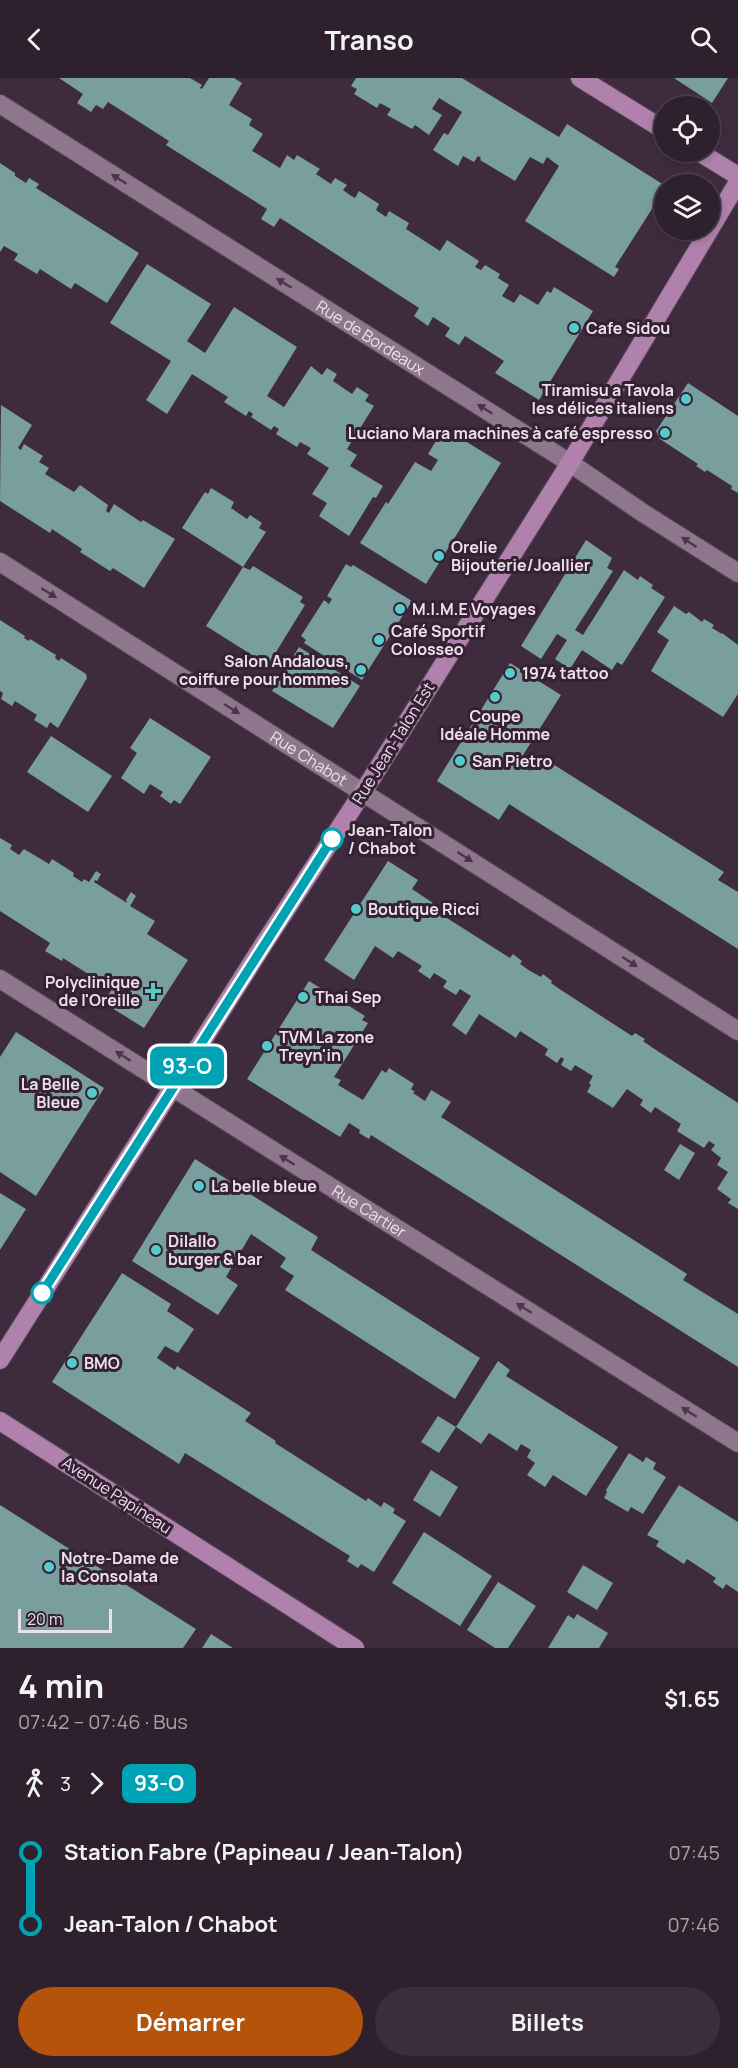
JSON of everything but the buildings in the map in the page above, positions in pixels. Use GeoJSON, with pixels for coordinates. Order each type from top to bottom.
{"type":"FeatureCollection","features":[{"type":"Feature","properties":{"kind":"main road"},"geometry":{"type":"LineString","coordinates":[[580,78],[654,124]]}},
{"type":"Feature","properties":{"kind":"main road"},"geometry":{"type":"LineString","coordinates":[[715,162],[738,176]]}},
{"type":"Feature","properties":{"kind":"main road","name":"Rue Jean-Talon Est"},"geometry":{"type":"LineString","coordinates":[[0,1360],[570,463],[738,182]]}},
{"type":"Feature","properties":{"kind":"main road","name":"Avenue Papineau"},"geometry":{"type":"LineString","coordinates":[[0,1421],[355,1648]]}},
{"type":"Feature","properties":{"kind":"street","name":"Rue de Bordeaux"},"geometry":{"type":"LineString","coordinates":[[0,104],[570,463],[738,573]]}},
{"type":"Feature","properties":{"kind":"street","name":"Rue Chabot"},"geometry":{"type":"LineString","coordinates":[[0,562],[738,1031]]}},
{"type":"Feature","properties":{"kind":"street","name":"Rue Cartier"},"geometry":{"type":"LineString","coordinates":[[0,979],[738,1443]]}},
{"type":"Feature","properties":{"kind":"bus line","name":"93-O"},"geometry":{"type":"LineString","coordinates":[[42,1293],[332,839]]}},
{"type":"Feature","properties":{"kind":"place","name":"Cafe Sidou"},"geometry":{"type":"Point","coordinates":[574,328]}},
{"type":"Feature","properties":{"kind":"place","name":"Tiramisu a Tavola les délices italiens"},"geometry":{"type":"Point","coordinates":[686,399]}},
{"type":"Feature","properties":{"kind":"place","name":"Luciano Mara machines à café espresso"},"geometry":{"type":"Point","coordinates":[665,433]}},
{"type":"Feature","properties":{"kind":"place","name":"Orelie Bijouterie/Joallier"},"geometry":{"type":"Point","coordinates":[439,556]}},
{"type":"Feature","properties":{"kind":"place","name":"M.I.M.E Voyages"},"geometry":{"type":"Point","coordinates":[400,609]}},
{"type":"Feature","properties":{"kind":"place","name":"Café Sportif Colosseo"},"geometry":{"type":"Point","coordinates":[379,640]}},
{"type":"Feature","properties":{"kind":"place","name":"Salon Andalous, coiffure pour hommes"},"geometry":{"type":"Point","coordinates":[361,670]}},
{"type":"Feature","properties":{"kind":"place","name":"1974 tattoo"},"geometry":{"type":"Point","coordinates":[510,673]}},
{"type":"Feature","properties":{"kind":"place","name":"Coupe Idéale Homme"},"geometry":{"type":"Point","coordinates":[495,697]}},
{"type":"Feature","properties":{"kind":"place","name":"San Pietro"},"geometry":{"type":"Point","coordinates":[460,761]}},
{"type":"Feature","properties":{"kind":"place","name":"Jean-Talon / Chabot"},"geometry":{"type":"Point","coordinates":[332,839]}},
{"type":"Feature","properties":{"kind":"place","name":"Boutique Ricci"},"geometry":{"type":"Point","coordinates":[356,909]}},
{"type":"Feature","properties":{"kind":"place","name":"Polyclinique de l'Oreille"},"geometry":{"type":"Point","coordinates":[153,991]}},
{"type":"Feature","properties":{"kind":"place","name":"Thai Sep"},"geometry":{"type":"Point","coordinates":[303,997]}},
{"type":"Feature","properties":{"kind":"place","name":"TVM La zone Treyn'in"},"geometry":{"type":"Point","coordinates":[267,1046]}},
{"type":"Feature","properties":{"kind":"place","name":"La Belle Bleue"},"geometry":{"type":"Point","coordinates":[92,1093]}},
{"type":"Feature","properties":{"kind":"place","name":"La belle bleue"},"geometry":{"type":"Point","coordinates":[199,1186]}},
{"type":"Feature","properties":{"kind":"place","name":"Dilallo burger & bar"},"geometry":{"type":"Point","coordinates":[156,1250]}},
{"type":"Feature","properties":{"kind":"place","name":"BMO"},"geometry":{"type":"Point","coordinates":[72,1363]}},
{"type":"Feature","properties":{"kind":"place","name":"Notre-Dame de la Consolata"},"geometry":{"type":"Point","coordinates":[49,1567]}}]}
